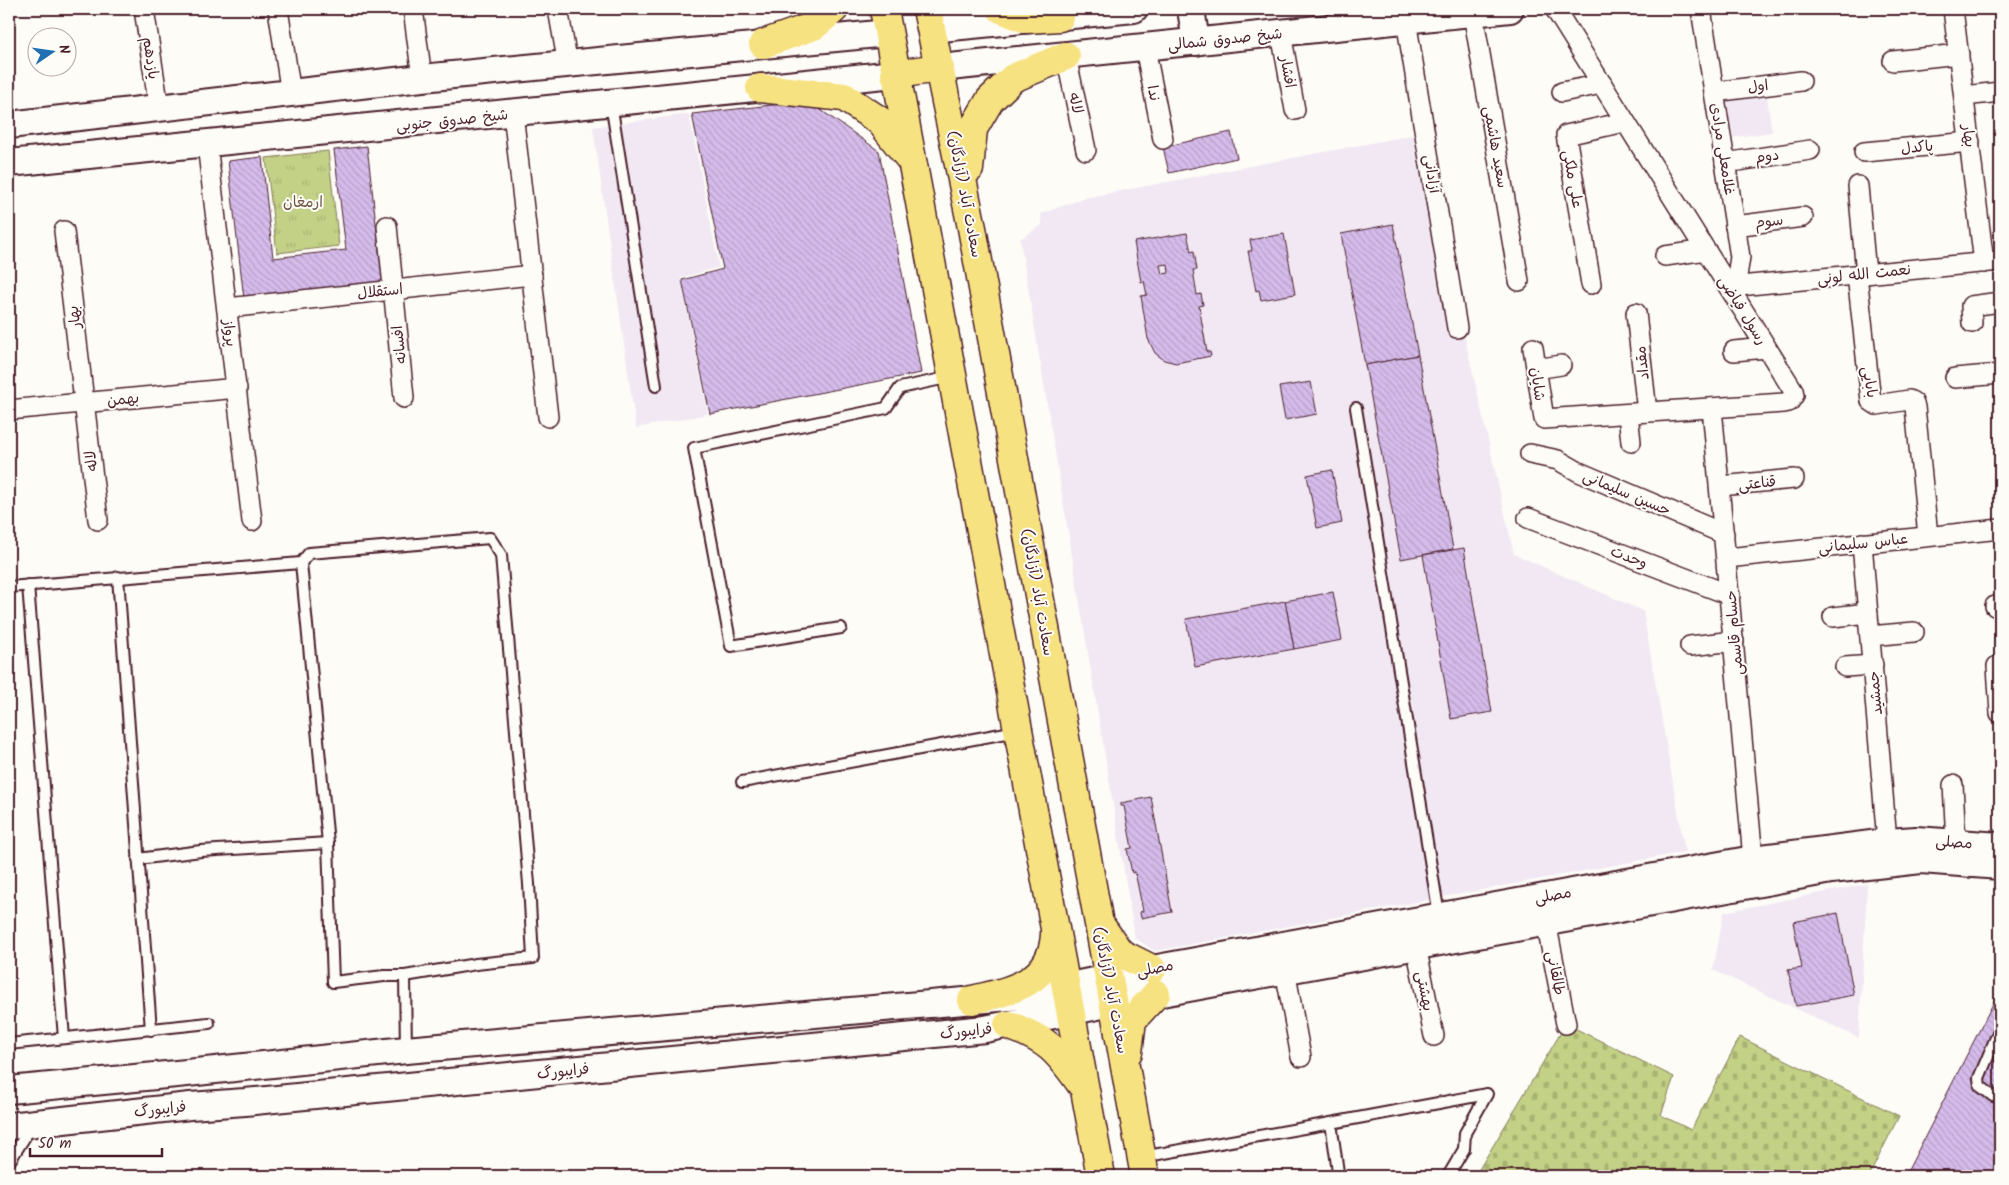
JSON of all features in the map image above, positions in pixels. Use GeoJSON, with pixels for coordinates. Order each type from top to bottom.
{"type":"FeatureCollection","features":[{"type":"Feature","properties":{"kind":"main road"},"geometry":{"type":"LineString","coordinates":[[763,44],[814,26],[834,9]]}},
{"type":"Feature","properties":{"kind":"main road"},"geometry":{"type":"LineString","coordinates":[[1001,9],[1026,19],[1134,9]]}},
{"type":"Feature","properties":{"kind":"main road"},"geometry":{"type":"LineString","coordinates":[[1191,9],[1196,42]]}},
{"type":"Feature","properties":{"kind":"main road","name":"شیخ صدوق شمالی"},"geometry":{"type":"LineString","coordinates":[[940,68],[1510,9]]}},
{"type":"Feature","properties":{"kind":"main road"},"geometry":{"type":"LineString","coordinates":[[9,120],[159,108],[422,78],[568,65],[763,44],[886,21],[1060,16]]}},
{"type":"Feature","properties":{"kind":"main road","name":"سعادت آباد (آزادگان)"},"geometry":{"type":"LineString","coordinates":[[929,19],[972,228],[1143,1167]]}},
{"type":"Feature","properties":{"kind":"main road"},"geometry":{"type":"LineString","coordinates":[[886,21],[1101,1176]]}},
{"type":"Feature","properties":{"kind":"main road"},"geometry":{"type":"LineString","coordinates":[[972,228],[969,166],[973,130],[990,100],[1013,78],[1066,56]]}},
{"type":"Feature","properties":{"kind":"main road"},"geometry":{"type":"LineString","coordinates":[[896,74],[940,68]]}},
{"type":"Feature","properties":{"kind":"main road","name":"شیخ صدوق جنوبی"},"geometry":{"type":"LineString","coordinates":[[9,163],[896,74]]}},
{"type":"Feature","properties":{"kind":"main road"},"geometry":{"type":"LineString","coordinates":[[760,88],[844,97],[880,121],[912,162]]}},
{"type":"Feature","properties":{"kind":"main road","name":"مصلی"},"geometry":{"type":"LineString","coordinates":[[1112,990],[1442,929],[1753,859],[1916,840],[2000,846]]}},
{"type":"Feature","properties":{"kind":"main road","name":"مصلی"},"geometry":{"type":"LineString","coordinates":[[1154,981],[1284,970],[1416,946],[1442,929],[1546,922],[1831,870],[1921,860],[2000,866]]}},
{"type":"Feature","properties":{"kind":"main road"},"geometry":{"type":"LineString","coordinates":[[1098,923],[1120,953],[1154,981],[1132,1020],[1126,1068]]}},
{"type":"Feature","properties":{"kind":"main road"},"geometry":{"type":"LineString","coordinates":[[972,1000],[1010,991],[1029,981],[1048,964],[1054,948],[1055,927]]}},
{"type":"Feature","properties":{"kind":"main road","name":"فرایبورگ"},"geometry":{"type":"LineString","coordinates":[[17,1137],[190,1106],[985,1029],[1008,1025],[1069,1000],[1112,990]]}},
{"type":"Feature","properties":{"kind":"main road","name":"فرایبورگ"},"geometry":{"type":"LineString","coordinates":[[9,1090],[406,1050],[972,1000],[1021,996],[1069,1000]]}},
{"type":"Feature","properties":{"kind":"main road"},"geometry":{"type":"LineString","coordinates":[[1008,1025],[1030,1033],[1058,1053],[1085,1090]]}},
{"type":"Feature","properties":{"kind":"main road"},"geometry":{"type":"LineString","coordinates":[[245,1067],[234,1074],[232,1080],[234,1094],[245,1102]]}},
{"type":"Feature","properties":{"kind":"main road"},"geometry":{"type":"LineString","coordinates":[[187,1073],[196,1082],[198,1088],[197,1095],[190,1106]]}},
{"type":"Feature","properties":{"kind":"street","name":"یازدهم"},"geometry":{"type":"LineString","coordinates":[[144,9],[159,108]]}},
{"type":"Feature","properties":{"kind":"street"},"geometry":{"type":"LineString","coordinates":[[278,9],[291,94]]}},
{"type":"Feature","properties":{"kind":"street"},"geometry":{"type":"LineString","coordinates":[[413,9],[422,78]]}},
{"type":"Feature","properties":{"kind":"street"},"geometry":{"type":"LineString","coordinates":[[558,9],[568,65]]}},
{"type":"Feature","properties":{"kind":"street","name":"رسول فیاضی"},"geometry":{"type":"LineString","coordinates":[[1544,420],[1784,403],[1792,399],[1794,395],[1793,390],[1555,9]]}},
{"type":"Feature","properties":{"kind":"street","name":"غلامعلی مرادی"},"geometry":{"type":"LineString","coordinates":[[1700,9],[1740,257],[1737,276],[1729,288]]}},
{"type":"Feature","properties":{"kind":"street","name":"بهار"},"geometry":{"type":"LineString","coordinates":[[1953,9],[1970,142],[1992,262]]}},
{"type":"Feature","properties":{"kind":"street","name":"سعید هاشمی"},"geometry":{"type":"LineString","coordinates":[[1473,13],[1520,281]]}},
{"type":"Feature","properties":{"kind":"street","name":"آزادانی"},"geometry":{"type":"LineString","coordinates":[[1406,20],[1457,328]]}},
{"type":"Feature","properties":{"kind":"street","name":"افشار"},"geometry":{"type":"LineString","coordinates":[[1281,33],[1295,110]]}},
{"type":"Feature","properties":{"kind":"street","name":"ندا"},"geometry":{"type":"LineString","coordinates":[[1145,48],[1163,139]]}},
{"type":"Feature","properties":{"kind":"street"},"geometry":{"type":"LineString","coordinates":[[1893,61],[1959,54]]}},
{"type":"Feature","properties":{"kind":"street","name":"لاله"},"geometry":{"type":"LineString","coordinates":[[1066,56],[1086,150]]}},
{"type":"Feature","properties":{"kind":"street","name":"اول"},"geometry":{"type":"LineString","coordinates":[[1714,92],[1801,81]]}},
{"type":"Feature","properties":{"kind":"street"},"geometry":{"type":"LineString","coordinates":[[1562,92],[1602,84]]}},
{"type":"Feature","properties":{"kind":"street"},"geometry":{"type":"LineString","coordinates":[[1964,96],[2000,92]]}},
{"type":"Feature","properties":{"kind":"street"},"geometry":{"type":"LineString","coordinates":[[512,114],[548,417]]}},
{"type":"Feature","properties":{"kind":"street","name":"علی ملکی"},"geometry":{"type":"LineString","coordinates":[[1590,284],[1566,135],[1625,122]]}},
{"type":"Feature","properties":{"kind":"street","name":"پاکدل"},"geometry":{"type":"LineString","coordinates":[[1864,152],[1970,142]]}},
{"type":"Feature","properties":{"kind":"street","name":"پرواز"},"geometry":{"type":"LineString","coordinates":[[208,144],[252,521]]}},
{"type":"Feature","properties":{"kind":"street","name":"دوم"},"geometry":{"type":"LineString","coordinates":[[1725,162],[1810,150]]}},
{"type":"Feature","properties":{"kind":"street"},"geometry":{"type":"LineString","coordinates":[[1858,186],[1862,274]]}},
{"type":"Feature","properties":{"kind":"street","name":"سوم"},"geometry":{"type":"LineString","coordinates":[[1735,226],[1803,217]]}},
{"type":"Feature","properties":{"kind":"street","name":"افسانه"},"geometry":{"type":"LineString","coordinates":[[387,226],[404,398]]}},
{"type":"Feature","properties":{"kind":"street","name":"بهار"},"geometry":{"type":"LineString","coordinates":[[64,231],[84,402]]}},
{"type":"Feature","properties":{"kind":"street"},"geometry":{"type":"LineString","coordinates":[[1665,256],[1706,250]]}},
{"type":"Feature","properties":{"kind":"street","name":"نعمت الله لونی"},"geometry":{"type":"LineString","coordinates":[[1729,288],[1992,262]]}},
{"type":"Feature","properties":{"kind":"street","name":"استقلال"},"geometry":{"type":"LineString","coordinates":[[227,308],[532,274]]}},
{"type":"Feature","properties":{"kind":"street","name":"بابایی"},"geometry":{"type":"LineString","coordinates":[[1862,274],[1871,401],[1877,405],[1909,400],[1913,402],[1928,536]]}},
{"type":"Feature","properties":{"kind":"street"},"geometry":{"type":"LineString","coordinates":[[1972,323],[1971,306],[2000,302]]}},
{"type":"Feature","properties":{"kind":"street","name":"مقداد"},"geometry":{"type":"LineString","coordinates":[[1636,313],[1647,412]]}},
{"type":"Feature","properties":{"kind":"street","name":"شایان"},"geometry":{"type":"LineString","coordinates":[[1533,348],[1544,420]]}},
{"type":"Feature","properties":{"kind":"street"},"geometry":{"type":"LineString","coordinates":[[1734,351],[1766,348]]}},
{"type":"Feature","properties":{"kind":"street"},"geometry":{"type":"LineString","coordinates":[[1536,369],[1561,365]]}},
{"type":"Feature","properties":{"kind":"street"},"geometry":{"type":"LineString","coordinates":[[1955,378],[2000,374]]}},
{"type":"Feature","properties":{"kind":"street","name":"بهمن"},"geometry":{"type":"LineString","coordinates":[[9,410],[237,388]]}},
{"type":"Feature","properties":{"kind":"street","name":"لاله"},"geometry":{"type":"LineString","coordinates":[[84,402],[98,520]]}},
{"type":"Feature","properties":{"kind":"street","name":"حسام قاسمی"},"geometry":{"type":"LineString","coordinates":[[1712,408],[1753,859]]}},
{"type":"Feature","properties":{"kind":"street"},"geometry":{"type":"LineString","coordinates":[[1628,414],[1631,442]]}},
{"type":"Feature","properties":{"kind":"street","name":"حسین سلیمانی"},"geometry":{"type":"LineString","coordinates":[[1530,454],[1558,460],[1579,472],[1724,534]]}},
{"type":"Feature","properties":{"kind":"street","name":"قناعتی"},"geometry":{"type":"LineString","coordinates":[[1720,486],[1794,479]]}},
{"type":"Feature","properties":{"kind":"street","name":"وحدت"},"geometry":{"type":"LineString","coordinates":[[1528,518],[1730,595]]}},
{"type":"Feature","properties":{"kind":"street","name":"عباس سلیمانی"},"geometry":{"type":"LineString","coordinates":[[1727,558],[2000,529]]}},
{"type":"Feature","properties":{"kind":"street","name":"جمشید"},"geometry":{"type":"LineString","coordinates":[[1862,544],[1887,842]]}},
{"type":"Feature","properties":{"kind":"street"},"geometry":{"type":"LineString","coordinates":[[1833,617],[1868,614]]}},
{"type":"Feature","properties":{"kind":"street"},"geometry":{"type":"LineString","coordinates":[[1870,636],[1914,632]]}},
{"type":"Feature","properties":{"kind":"street"},"geometry":{"type":"LineString","coordinates":[[1690,646],[1734,641]]}},
{"type":"Feature","properties":{"kind":"street"},"geometry":{"type":"LineString","coordinates":[[1845,668],[1873,665]]}},
{"type":"Feature","properties":{"kind":"street"},"geometry":{"type":"LineString","coordinates":[[1997,666],[2000,713]]}},
{"type":"Feature","properties":{"kind":"street"},"geometry":{"type":"LineString","coordinates":[[1953,785],[1956,842]]}},
{"type":"Feature","properties":{"kind":"street","name":"طالقانی"},"geometry":{"type":"LineString","coordinates":[[1546,922],[1566,1024]]}},
{"type":"Feature","properties":{"kind":"street","name":"بهشتی"},"geometry":{"type":"LineString","coordinates":[[1416,946],[1434,1036]]}},
{"type":"Feature","properties":{"kind":"street"},"geometry":{"type":"LineString","coordinates":[[1284,970],[1301,1057]]}},
{"type":"Feature","properties":{"kind":"lane"},"geometry":{"type":"LineString","coordinates":[[611,103],[656,386]]}},
{"type":"Feature","properties":{"kind":"lane"},"geometry":{"type":"LineString","coordinates":[[841,628],[731,646],[694,448],[886,408],[900,388],[952,376]]}},
{"type":"Feature","properties":{"kind":"lane"},"geometry":{"type":"LineString","coordinates":[[1356,408],[1442,929]]}},
{"type":"Feature","properties":{"kind":"lane"},"geometry":{"type":"LineString","coordinates":[[490,538],[502,555],[529,884],[532,958],[476,964],[404,976],[384,976],[334,982],[328,843],[301,563],[309,553],[490,538]]}},
{"type":"Feature","properties":{"kind":"lane"},"geometry":{"type":"LineString","coordinates":[[9,587],[301,563]]}},
{"type":"Feature","properties":{"kind":"lane"},"geometry":{"type":"LineString","coordinates":[[118,577],[151,1030]]}},
{"type":"Feature","properties":{"kind":"lane"},"geometry":{"type":"LineString","coordinates":[[28,585],[64,1038]]}},
{"type":"Feature","properties":{"kind":"lane"},"geometry":{"type":"LineString","coordinates":[[742,782],[1019,731]]}},
{"type":"Feature","properties":{"kind":"lane"},"geometry":{"type":"LineString","coordinates":[[138,859],[200,851],[328,843]]}},
{"type":"Feature","properties":{"kind":"lane"},"geometry":{"type":"LineString","coordinates":[[404,976],[406,1050]]}},
{"type":"Feature","properties":{"kind":"lane"},"geometry":{"type":"LineString","coordinates":[[9,1044],[210,1023]]}},
{"type":"Feature","properties":{"kind":"lane"},"geometry":{"type":"LineString","coordinates":[[2000,1028],[1979,1078],[1980,1086],[1993,1096],[2000,1096]]}},
{"type":"Feature","properties":{"kind":"lane"},"geometry":{"type":"LineString","coordinates":[[1143,1167],[1330,1123],[1488,1094],[1465,1133],[1464,1149],[1448,1176]]}},
{"type":"Feature","properties":{"kind":"lane"},"geometry":{"type":"LineString","coordinates":[[1330,1123],[1338,1172]]}},
{"type":"Feature","properties":{"kind":"lane"},"geometry":{"type":"LineString","coordinates":[[9,1162],[17,1137]]}},
{"type":"Feature","properties":{"kind":"shaded area"},"geometry":{"type":"Polygon","coordinates":[[[1767,97],[1772,132],[1729,138],[1724,102],[1767,97]]]}},
{"type":"Feature","properties":{"kind":"shaded area"},"geometry":{"type":"Polygon","coordinates":[[[689,114],[719,267],[681,278],[708,414],[636,428],[593,127],[689,114]]]}},
{"type":"Feature","properties":{"kind":"shaded area"},"geometry":{"type":"Polygon","coordinates":[[[1413,135],[1450,336],[1464,334],[1514,554],[1643,611],[1685,852],[1155,951],[1135,938],[1020,239],[1042,225],[1041,214],[1084,198],[1413,135]]]}},
{"type":"Feature","properties":{"kind":"shaded area"},"geometry":{"type":"Polygon","coordinates":[[[1867,884],[1859,1038],[1713,970],[1724,912],[1867,884]]]}},
{"type":"Feature","properties":{"kind":"green space","name":"ارمغان"},"geometry":{"type":"Polygon","coordinates":[[[328,151],[339,246],[277,253],[266,158],[328,151]]]}},
{"type":"Feature","properties":{"kind":"green space"},"geometry":{"type":"Polygon","coordinates":[[[1566,1024],[1674,1077],[1661,1115],[1691,1130],[1740,1037],[1899,1116],[1869,1176],[1475,1176],[1566,1024]]]}},
{"type":"Feature","properties":{"kind":"building"},"geometry":{"type":"Polygon","coordinates":[[[808,101],[879,151],[921,373],[710,414],[682,280],[723,269],[692,114],[808,101]]]}},
{"type":"Feature","properties":{"kind":"building"},"geometry":{"type":"Polygon","coordinates":[[[1231,132],[1237,158],[1169,173],[1163,147],[1231,132]]]}},
{"type":"Feature","properties":{"kind":"building","name":"ارمغان"},"geometry":{"type":"Polygon","coordinates":[[[367,146],[383,284],[244,299],[228,161],[262,157],[273,258],[346,250],[334,150],[367,146]]]}},
{"type":"Feature","properties":{"kind":"building"},"geometry":{"type":"Polygon","coordinates":[[[1393,224],[1418,355],[1365,365],[1341,234],[1393,224]]]}},
{"type":"Feature","properties":{"kind":"building"},"geometry":{"type":"Polygon","coordinates":[[[1187,233],[1191,252],[1194,251],[1197,270],[1193,270],[1197,295],[1201,294],[1203,305],[1199,306],[1207,352],[1210,352],[1211,356],[1176,363],[1164,360],[1155,353],[1148,339],[1141,296],[1147,295],[1144,281],[1141,282],[1134,242],[1187,233]],[[1168,264],[1160,265],[1162,274],[1169,273],[1168,264]]]}},
{"type":"Feature","properties":{"kind":"building"},"geometry":{"type":"Polygon","coordinates":[[[1284,234],[1295,294],[1261,300],[1259,290],[1256,291],[1248,251],[1252,251],[1250,240],[1284,234]]]}},
{"type":"Feature","properties":{"kind":"building"},"geometry":{"type":"Polygon","coordinates":[[[1418,355],[1453,549],[1401,559],[1365,365],[1418,355]]]}},
{"type":"Feature","properties":{"kind":"building"},"geometry":{"type":"Polygon","coordinates":[[[1311,382],[1317,414],[1285,420],[1279,387],[1311,382]]]}},
{"type":"Feature","properties":{"kind":"building"},"geometry":{"type":"Polygon","coordinates":[[[1332,470],[1342,523],[1317,528],[1307,475],[1332,470]]]}},
{"type":"Feature","properties":{"kind":"building"},"geometry":{"type":"Polygon","coordinates":[[[1464,548],[1492,712],[1451,719],[1423,555],[1464,548]]]}},
{"type":"Feature","properties":{"kind":"building"},"geometry":{"type":"Polygon","coordinates":[[[1333,592],[1342,640],[1294,649],[1285,601],[1333,592]]]}},
{"type":"Feature","properties":{"kind":"building"},"geometry":{"type":"Polygon","coordinates":[[[1285,601],[1294,649],[1195,667],[1186,619],[1285,601]]]}},
{"type":"Feature","properties":{"kind":"building"},"geometry":{"type":"Polygon","coordinates":[[[1151,797],[1172,912],[1141,918],[1140,912],[1143,911],[1135,872],[1132,873],[1127,849],[1132,848],[1124,806],[1121,806],[1121,803],[1151,797]]]}},
{"type":"Feature","properties":{"kind":"building"},"geometry":{"type":"Polygon","coordinates":[[[1838,913],[1854,995],[1796,1006],[1788,970],[1802,968],[1793,922],[1838,913]]]}},
{"type":"Feature","properties":{"kind":"building"},"geometry":{"type":"Polygon","coordinates":[[[2000,990],[2000,1176],[1905,1176],[2000,990]]]}}]}
